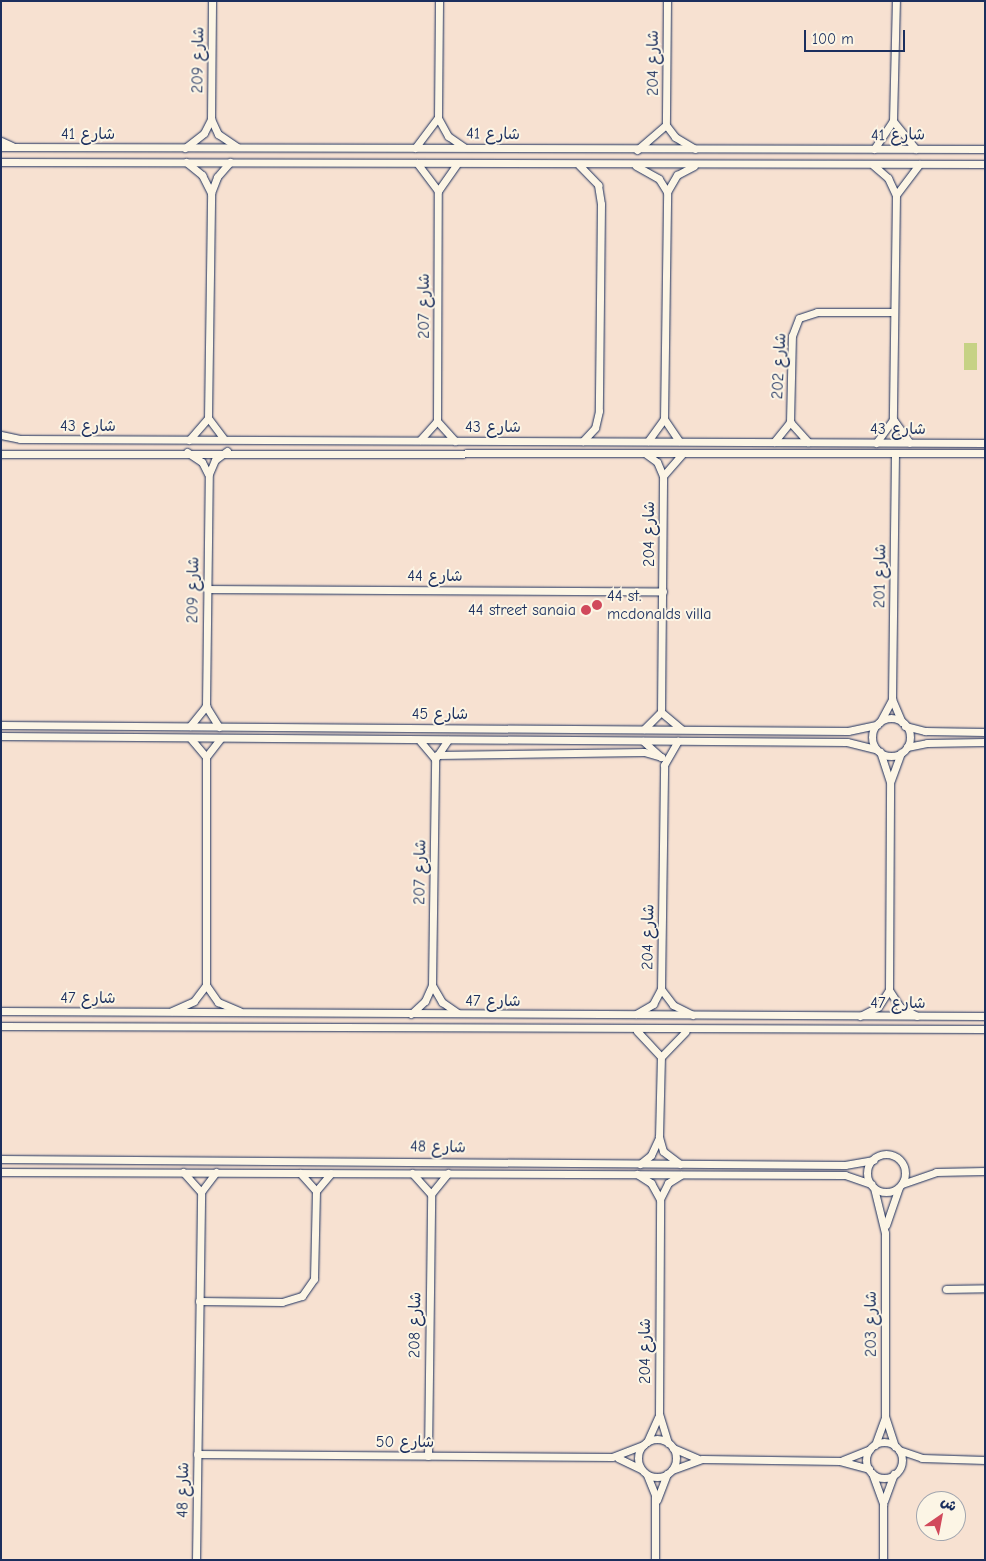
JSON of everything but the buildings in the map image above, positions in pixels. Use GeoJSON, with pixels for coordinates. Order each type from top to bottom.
{"type":"FeatureCollection","features":[{"type":"Feature","properties":{"kind":"street","name":"شارع 209"},"geometry":{"type":"LineString","coordinates":[[210,119],[212,1]]}},
{"type":"Feature","properties":{"kind":"street"},"geometry":{"type":"LineString","coordinates":[[439,1],[438,118],[448,136],[464,147]]}},
{"type":"Feature","properties":{"kind":"street","name":"شارع 204"},"geometry":{"type":"LineString","coordinates":[[666,125],[668,1]]}},
{"type":"Feature","properties":{"kind":"street"},"geometry":{"type":"LineString","coordinates":[[874,150],[893,121],[896,1]]}},
{"type":"Feature","properties":{"kind":"street"},"geometry":{"type":"LineString","coordinates":[[415,148],[438,118]]}},
{"type":"Feature","properties":{"kind":"street"},"geometry":{"type":"LineString","coordinates":[[185,148],[204,133],[210,119]]}},
{"type":"Feature","properties":{"kind":"street"},"geometry":{"type":"LineString","coordinates":[[210,119],[218,134],[238,148]]}},
{"type":"Feature","properties":{"kind":"street"},"geometry":{"type":"LineString","coordinates":[[893,121],[916,149]]}},
{"type":"Feature","properties":{"kind":"street"},"geometry":{"type":"LineString","coordinates":[[637,150],[666,125],[675,137],[698,150]]}},
{"type":"Feature","properties":{"kind":"street"},"geometry":{"type":"LineString","coordinates":[[1,141],[15,147]]}},
{"type":"Feature","properties":{"kind":"street","name":"شارع 41"},"geometry":{"type":"LineString","coordinates":[[1,147],[464,147],[637,150],[985,149]]}},
{"type":"Feature","properties":{"kind":"street"},"geometry":{"type":"LineString","coordinates":[[186,162],[202,176],[211,194]]}},
{"type":"Feature","properties":{"kind":"street"},"geometry":{"type":"LineString","coordinates":[[226,440],[214,431],[208,418],[211,194],[217,176],[230,162]]}},
{"type":"Feature","properties":{"kind":"street","name":"شارع 41"},"geometry":{"type":"LineString","coordinates":[[2,163],[985,164]]}},
{"type":"Feature","properties":{"kind":"street"},"geometry":{"type":"LineString","coordinates":[[417,163],[438,191],[457,164]]}},
{"type":"Feature","properties":{"kind":"street"},"geometry":{"type":"LineString","coordinates":[[579,164],[598,185],[601,204],[600,411],[595,428],[583,441]]}},
{"type":"Feature","properties":{"kind":"street"},"geometry":{"type":"LineString","coordinates":[[896,195],[919,164]]}},
{"type":"Feature","properties":{"kind":"street"},"geometry":{"type":"LineString","coordinates":[[632,165],[653,174],[667,192]]}},
{"type":"Feature","properties":{"kind":"street"},"geometry":{"type":"LineString","coordinates":[[648,442],[664,419],[667,192],[677,174],[696,165]]}},
{"type":"Feature","properties":{"kind":"street"},"geometry":{"type":"LineString","coordinates":[[873,165],[888,178],[896,195],[893,420],[910,443]]}},
{"type":"Feature","properties":{"kind":"street","name":"شارع 207"},"geometry":{"type":"LineString","coordinates":[[437,421],[438,191]]}},
{"type":"Feature","properties":{"kind":"street","name":"شارع 202"},"geometry":{"type":"LineString","coordinates":[[774,442],[790,422],[792,336],[799,318],[817,312],[894,312]]}},
{"type":"Feature","properties":{"kind":"street"},"geometry":{"type":"LineString","coordinates":[[189,440],[208,418]]}},
{"type":"Feature","properties":{"kind":"street"},"geometry":{"type":"LineString","coordinates":[[664,419],[680,442]]}},
{"type":"Feature","properties":{"kind":"street"},"geometry":{"type":"LineString","coordinates":[[875,443],[893,420]]}},
{"type":"Feature","properties":{"kind":"street"},"geometry":{"type":"LineString","coordinates":[[420,441],[437,421],[455,441]]}},
{"type":"Feature","properties":{"kind":"street","name":"شارع 202"},"geometry":{"type":"LineString","coordinates":[[790,422],[808,442]]}},
{"type":"Feature","properties":{"kind":"street","name":"شارع 43"},"geometry":{"type":"LineString","coordinates":[[1,435],[20,440],[985,444]]}},
{"type":"Feature","properties":{"kind":"street"},"geometry":{"type":"LineString","coordinates":[[184,451],[197,457],[208,474]]}},
{"type":"Feature","properties":{"kind":"street","name":"شارع 43"},"geometry":{"type":"LineString","coordinates":[[1,454],[184,451],[985,453]]}},
{"type":"Feature","properties":{"kind":"street"},"geometry":{"type":"LineString","coordinates":[[208,474],[215,460],[227,451]]}},
{"type":"Feature","properties":{"kind":"street"},"geometry":{"type":"LineString","coordinates":[[644,453],[657,462],[664,476],[683,453]]}},
{"type":"Feature","properties":{"kind":"street","name":"شارع 201"},"geometry":{"type":"LineString","coordinates":[[895,453],[892,699],[904,724]]}},
{"type":"Feature","properties":{"kind":"street","name":"شارع 209"},"geometry":{"type":"LineString","coordinates":[[206,706],[208,474]]}},
{"type":"Feature","properties":{"kind":"street","name":"شارع 204"},"geometry":{"type":"LineString","coordinates":[[661,712],[664,476]]}},
{"type":"Feature","properties":{"kind":"street","name":"شارع 44"},"geometry":{"type":"LineString","coordinates":[[207,589],[662,591]]}},
{"type":"Feature","properties":{"kind":"street","name":"شارع 201"},"geometry":{"type":"LineString","coordinates":[[879,723],[892,699]]}},
{"type":"Feature","properties":{"kind":"street"},"geometry":{"type":"LineString","coordinates":[[190,726],[206,706],[219,727]]}},
{"type":"Feature","properties":{"kind":"street"},"geometry":{"type":"LineString","coordinates":[[644,730],[661,712],[683,730]]}},
{"type":"Feature","properties":{"kind":"street"},"geometry":{"type":"LineString","coordinates":[[859,1017],[878,1007],[889,990],[890,782],[872,736],[879,723],[894,719],[925,731],[985,732]]}},
{"type":"Feature","properties":{"kind":"street","name":"شارع 45"},"geometry":{"type":"LineString","coordinates":[[1,725],[858,731],[879,723]]}},
{"type":"Feature","properties":{"kind":"street"},"geometry":{"type":"LineString","coordinates":[[890,782],[904,750],[904,724]]}},
{"type":"Feature","properties":{"kind":"street","name":"شارع 45"},"geometry":{"type":"LineString","coordinates":[[1,736],[420,741],[847,742],[878,750]]}},
{"type":"Feature","properties":{"kind":"street"},"geometry":{"type":"LineString","coordinates":[[190,738],[206,757]]}},
{"type":"Feature","properties":{"kind":"street"},"geometry":{"type":"LineString","coordinates":[[220,739],[206,757],[206,985],[218,1002],[242,1012]]}},
{"type":"Feature","properties":{"kind":"street"},"geometry":{"type":"LineString","coordinates":[[436,757],[448,740]]}},
{"type":"Feature","properties":{"kind":"street"},"geometry":{"type":"LineString","coordinates":[[420,741],[436,757],[644,752],[662,761]]}},
{"type":"Feature","properties":{"kind":"street"},"geometry":{"type":"LineString","coordinates":[[643,741],[662,761]]}},
{"type":"Feature","properties":{"kind":"street","name":"شارع 204"},"geometry":{"type":"LineString","coordinates":[[632,1015],[653,1004],[661,989],[662,761],[678,741]]}},
{"type":"Feature","properties":{"kind":"street"},"geometry":{"type":"LineString","coordinates":[[878,750],[904,750],[926,742],[985,742]]}},
{"type":"Feature","properties":{"kind":"street","name":"شارع 207"},"geometry":{"type":"LineString","coordinates":[[411,1014],[425,1001],[432,985],[436,757]]}},
{"type":"Feature","properties":{"kind":"street"},"geometry":{"type":"LineString","coordinates":[[169,1012],[194,1001],[206,985]]}},
{"type":"Feature","properties":{"kind":"street"},"geometry":{"type":"LineString","coordinates":[[432,985],[442,1002],[459,1014]]}},
{"type":"Feature","properties":{"kind":"street","name":"شارع 204"},"geometry":{"type":"LineString","coordinates":[[661,989],[673,1006],[695,1016]]}},
{"type":"Feature","properties":{"kind":"street"},"geometry":{"type":"LineString","coordinates":[[889,990],[900,1006],[920,1018]]}},
{"type":"Feature","properties":{"kind":"street"},"geometry":{"type":"LineString","coordinates":[[1,1006],[14,1011]]}},
{"type":"Feature","properties":{"kind":"street","name":"شارع 47"},"geometry":{"type":"LineString","coordinates":[[1,1011],[920,1018],[985,1016]]}},
{"type":"Feature","properties":{"kind":"street","name":"شارع 47"},"geometry":{"type":"LineString","coordinates":[[1,1026],[687,1031],[985,1029]]}},
{"type":"Feature","properties":{"kind":"street"},"geometry":{"type":"LineString","coordinates":[[637,1030],[661,1057]]}},
{"type":"Feature","properties":{"kind":"street"},"geometry":{"type":"LineString","coordinates":[[640,1164],[655,1149],[659,1137],[661,1057],[671,1042],[687,1031]]}},
{"type":"Feature","properties":{"kind":"street"},"geometry":{"type":"LineString","coordinates":[[659,1137],[663,1151],[680,1164]]}},
{"type":"Feature","properties":{"kind":"street"},"geometry":{"type":"LineString","coordinates":[[900,1186],[905,1171],[899,1160],[886,1155],[874,1160],[868,1171],[873,1186],[886,1192],[936,1172],[985,1171]]}},
{"type":"Feature","properties":{"kind":"street","name":"شارع 48"},"geometry":{"type":"LineString","coordinates":[[1,1159],[845,1165],[874,1160]]}},
{"type":"Feature","properties":{"kind":"street","name":"شارع 48"},"geometry":{"type":"LineString","coordinates":[[1,1172],[845,1175],[873,1186]]}},
{"type":"Feature","properties":{"kind":"street"},"geometry":{"type":"LineString","coordinates":[[183,1172],[201,1192],[216,1172]]}},
{"type":"Feature","properties":{"kind":"street"},"geometry":{"type":"LineString","coordinates":[[300,1173],[316,1191]]}},
{"type":"Feature","properties":{"kind":"street"},"geometry":{"type":"LineString","coordinates":[[199,1301],[282,1302],[302,1296],[314,1279],[316,1191],[331,1173]]}},
{"type":"Feature","properties":{"kind":"street"},"geometry":{"type":"LineString","coordinates":[[412,1173],[431,1194],[448,1173]]}},
{"type":"Feature","properties":{"kind":"street"},"geometry":{"type":"LineString","coordinates":[[636,1174],[651,1184],[660,1199]]}},
{"type":"Feature","properties":{"kind":"street"},"geometry":{"type":"LineString","coordinates":[[660,1199],[668,1183],[682,1174]]}},
{"type":"Feature","properties":{"kind":"street","name":"شارع 203"},"geometry":{"type":"LineString","coordinates":[[873,1186],[885,1233],[885,1416],[897,1448]]}},
{"type":"Feature","properties":{"kind":"street","name":"شارع 203"},"geometry":{"type":"LineString","coordinates":[[885,1233],[900,1186]]}},
{"type":"Feature","properties":{"kind":"street","name":"شارع 48"},"geometry":{"type":"LineString","coordinates":[[196,1560],[201,1192]]}},
{"type":"Feature","properties":{"kind":"street","name":"شارع 208"},"geometry":{"type":"LineString","coordinates":[[428,1456],[431,1194]]}},
{"type":"Feature","properties":{"kind":"street","name":"شارع 204"},"geometry":{"type":"LineString","coordinates":[[660,1199],[659,1414],[671,1446],[670,1472]]}},
{"type":"Feature","properties":{"kind":"street"},"geometry":{"type":"LineString","coordinates":[[946,1289],[985,1288]]}},
{"type":"Feature","properties":{"kind":"street","name":"شارع 204"},"geometry":{"type":"LineString","coordinates":[[644,1471],[638,1456],[659,1414]]}},
{"type":"Feature","properties":{"kind":"street","name":"شارع 203"},"geometry":{"type":"LineString","coordinates":[[872,1447],[885,1416]]}},
{"type":"Feature","properties":{"kind":"street"},"geometry":{"type":"LineString","coordinates":[[645,1444],[671,1446],[702,1460]]}},
{"type":"Feature","properties":{"kind":"street","name":"شارع 50"},"geometry":{"type":"LineString","coordinates":[[197,1454],[612,1457],[645,1444]]}},
{"type":"Feature","properties":{"kind":"street"},"geometry":{"type":"LineString","coordinates":[[872,1447],[870,1471],[884,1504]]}},
{"type":"Feature","properties":{"kind":"street"},"geometry":{"type":"LineString","coordinates":[[840,1460],[872,1447],[897,1448],[922,1458],[985,1460]]}},
{"type":"Feature","properties":{"kind":"street"},"geometry":{"type":"LineString","coordinates":[[883,1560],[884,1504],[894,1474],[901,1463],[897,1448]]}},
{"type":"Feature","properties":{"kind":"street","name":"شارع 50"},"geometry":{"type":"LineString","coordinates":[[612,1457],[644,1471],[670,1472]]}},
{"type":"Feature","properties":{"kind":"street"},"geometry":{"type":"LineString","coordinates":[[656,1503],[670,1472],[702,1460],[840,1460],[885,1478],[894,1474]]}},
{"type":"Feature","properties":{"kind":"street"},"geometry":{"type":"LineString","coordinates":[[644,1471],[656,1503],[656,1560]]}},
{"type":"Feature","properties":{"kind":"shaded area"},"geometry":{"type":"Polygon","coordinates":[[[1,1],[985,1],[985,1560],[1,1560],[1,1]]]}},
{"type":"Feature","properties":{"kind":"green space"},"geometry":{"type":"Polygon","coordinates":[[[964,343],[977,343],[977,370],[964,370],[964,343]]]}},
{"type":"Feature","properties":{"kind":"place","name":"44 st. mcdonalds villa"},"geometry":{"type":"Point","coordinates":[597,605]}},
{"type":"Feature","properties":{"kind":"place","name":"44 street sanaia"},"geometry":{"type":"Point","coordinates":[586,610]}}]}
